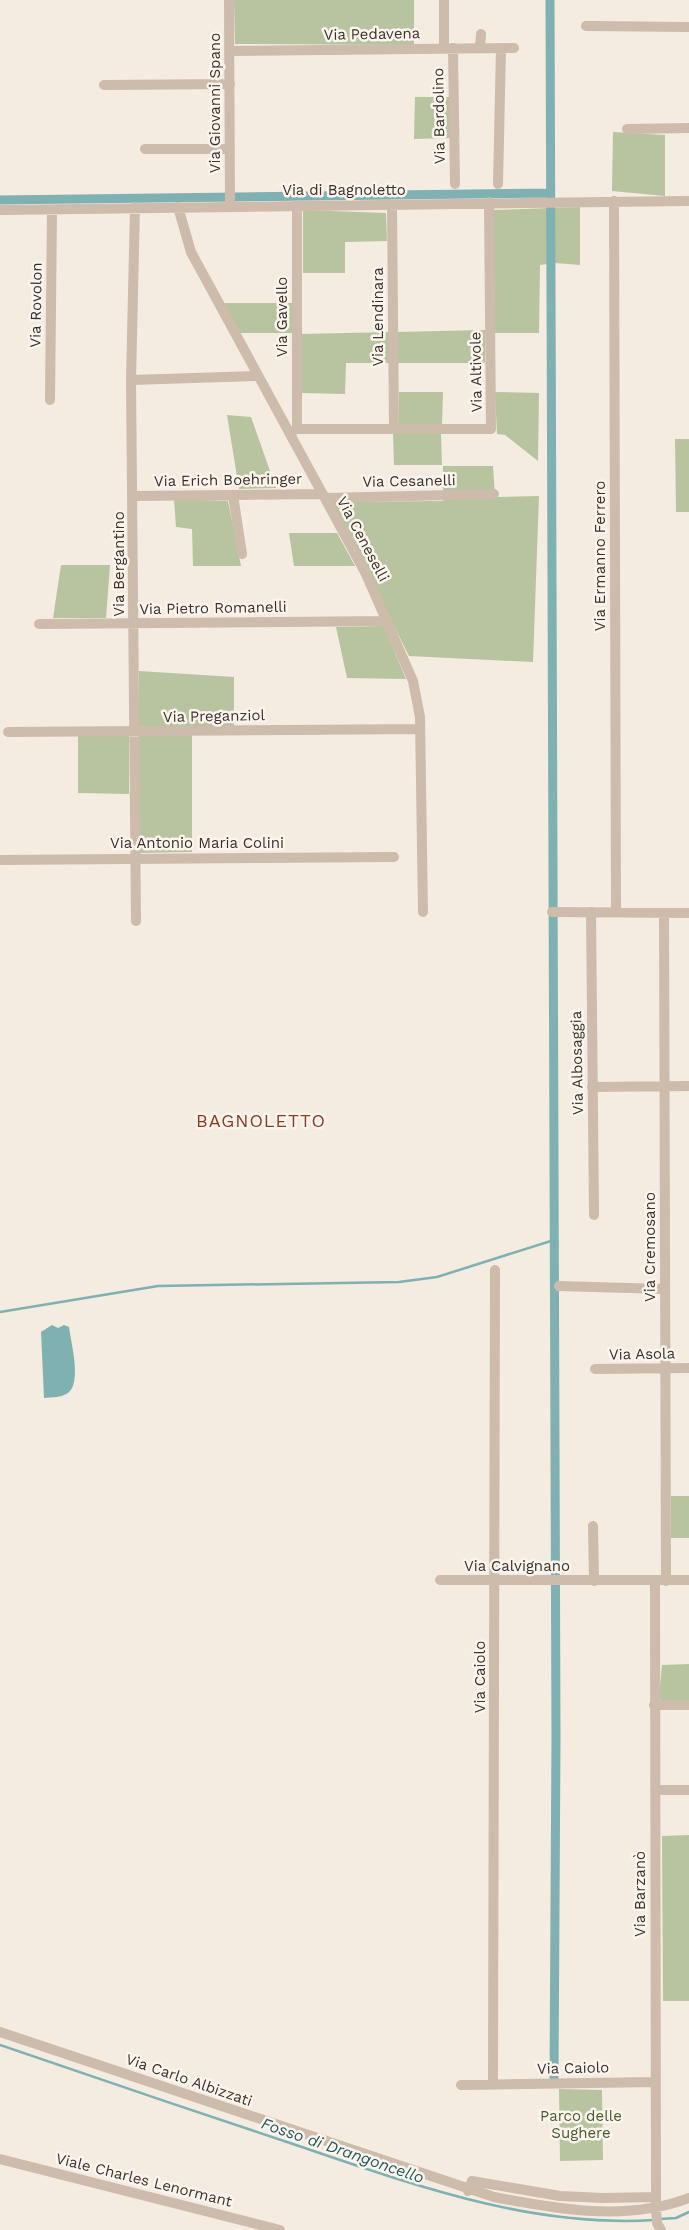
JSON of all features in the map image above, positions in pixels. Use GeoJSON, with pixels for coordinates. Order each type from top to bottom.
{"type":"FeatureCollection","features":[{"type":"Feature","properties":{"kind":"street","name":"Via Giovanni Spano"},"geometry":{"type":"LineString","coordinates":[[229,0],[230,200]]}},
{"type":"Feature","properties":{"kind":"street","name":"Via Bardolino"},"geometry":{"type":"LineString","coordinates":[[444,0],[455,184]]}},
{"type":"Feature","properties":{"kind":"street"},"geometry":{"type":"LineString","coordinates":[[586,26],[689,27]]}},
{"type":"Feature","properties":{"kind":"street"},"geometry":{"type":"LineString","coordinates":[[480,48],[482,34]]}},
{"type":"Feature","properties":{"kind":"street"},"geometry":{"type":"LineString","coordinates":[[498,184],[501,48]]}},
{"type":"Feature","properties":{"kind":"street","name":"Via Pedavena"},"geometry":{"type":"LineString","coordinates":[[229,50],[514,48]]}},
{"type":"Feature","properties":{"kind":"street"},"geometry":{"type":"LineString","coordinates":[[104,85],[230,84]]}},
{"type":"Feature","properties":{"kind":"street"},"geometry":{"type":"LineString","coordinates":[[627,128],[689,128]]}},
{"type":"Feature","properties":{"kind":"street"},"geometry":{"type":"LineString","coordinates":[[145,148],[230,149]]}},
{"type":"Feature","properties":{"kind":"street","name":"Via di Bagnoletto"},"geometry":{"type":"LineString","coordinates":[[0,210],[178,207],[230,200],[297,205],[689,201]]}},
{"type":"Feature","properties":{"kind":"street","name":"Via Ermanno Ferrero"},"geometry":{"type":"LineString","coordinates":[[614,201],[616,912]]}},
{"type":"Feature","properties":{"kind":"street","name":"Via Altivole"},"geometry":{"type":"LineString","coordinates":[[293,431],[394,428],[492,429],[489,202]]}},
{"type":"Feature","properties":{"kind":"street","name":"Via Gavello"},"geometry":{"type":"LineString","coordinates":[[293,431],[297,205]]}},
{"type":"Feature","properties":{"kind":"street","name":"Via Lendinara"},"geometry":{"type":"LineString","coordinates":[[392,205],[394,428]]}},
{"type":"Feature","properties":{"kind":"street","name":"Via Bergantino"},"geometry":{"type":"LineString","coordinates":[[135,207],[131,380],[134,496],[133,732],[136,921]]}},
{"type":"Feature","properties":{"kind":"street","name":"Via Ceneselli"},"geometry":{"type":"LineString","coordinates":[[178,207],[191,252],[258,376],[293,431],[324,496],[356,554],[415,687],[420,709],[423,912]]}},
{"type":"Feature","properties":{"kind":"street","name":"Via Rovolon"},"geometry":{"type":"LineString","coordinates":[[50,400],[52,210]]}},
{"type":"Feature","properties":{"kind":"street"},"geometry":{"type":"LineString","coordinates":[[131,380],[258,376]]}},
{"type":"Feature","properties":{"kind":"street"},"geometry":{"type":"LineString","coordinates":[[233,494],[242,554]]}},
{"type":"Feature","properties":{"kind":"street","name":"Via Erich Boehringer"},"geometry":{"type":"LineString","coordinates":[[134,496],[233,494],[324,496]]}},
{"type":"Feature","properties":{"kind":"street","name":"Via Cesanelli"},"geometry":{"type":"LineString","coordinates":[[324,496],[494,494]]}},
{"type":"Feature","properties":{"kind":"street","name":"Via Pietro Romanelli"},"geometry":{"type":"LineString","coordinates":[[39,624],[387,621]]}},
{"type":"Feature","properties":{"kind":"street","name":"Via Preganziol"},"geometry":{"type":"LineString","coordinates":[[8,732],[420,728]]}},
{"type":"Feature","properties":{"kind":"street","name":"Via Antonio Maria Colini"},"geometry":{"type":"LineString","coordinates":[[0,860],[394,856]]}},
{"type":"Feature","properties":{"kind":"street"},"geometry":{"type":"LineString","coordinates":[[552,912],[689,913]]}},
{"type":"Feature","properties":{"kind":"street","name":"Via Albosaggia"},"geometry":{"type":"LineString","coordinates":[[591,912],[594,1215]]}},
{"type":"Feature","properties":{"kind":"street","name":"Via Cremosano"},"geometry":{"type":"LineString","coordinates":[[664,913],[666,1580]]}},
{"type":"Feature","properties":{"kind":"street"},"geometry":{"type":"LineString","coordinates":[[592,1087],[689,1086]]}},
{"type":"Feature","properties":{"kind":"street","name":"Via Caiolo"},"geometry":{"type":"LineString","coordinates":[[493,2084],[495,1270]]}},
{"type":"Feature","properties":{"kind":"street"},"geometry":{"type":"LineString","coordinates":[[559,1286],[664,1289]]}},
{"type":"Feature","properties":{"kind":"street","name":"Via Asola"},"geometry":{"type":"LineString","coordinates":[[595,1369],[689,1368]]}},
{"type":"Feature","properties":{"kind":"street"},"geometry":{"type":"LineString","coordinates":[[593,1526],[594,1581]]}},
{"type":"Feature","properties":{"kind":"street","name":"Via Calvignano"},"geometry":{"type":"LineString","coordinates":[[440,1580],[689,1580]]}},
{"type":"Feature","properties":{"kind":"street","name":"Via Barzanò"},"geometry":{"type":"LineString","coordinates":[[655,1580],[654,2082],[658,2218]]}},
{"type":"Feature","properties":{"kind":"street"},"geometry":{"type":"LineString","coordinates":[[654,1705],[689,1705]]}},
{"type":"Feature","properties":{"kind":"street"},"geometry":{"type":"LineString","coordinates":[[655,1790],[689,1790]]}},
{"type":"Feature","properties":{"kind":"street","name":"Via Carlo Albizzati"},"geometry":{"type":"LineString","coordinates":[[0,2032],[468,2191],[548,2207],[597,2210],[658,2218],[689,2198]]}},
{"type":"Feature","properties":{"kind":"street","name":"Via Caiolo"},"geometry":{"type":"LineString","coordinates":[[461,2085],[654,2082]]}},
{"type":"Feature","properties":{"kind":"street","name":"Viale Charles Lenormant"},"geometry":{"type":"LineString","coordinates":[[0,2159],[280,2230]]}},
{"type":"Feature","properties":{"kind":"street"},"geometry":{"type":"LineString","coordinates":[[468,2191],[472,2181],[560,2196],[656,2197]]}},
{"type":"Feature","properties":{"kind":"green space"},"geometry":{"type":"Polygon","coordinates":[[[234,0],[414,0],[414,45],[235,44],[234,0]]]}},
{"type":"Feature","properties":{"kind":"green space"},"geometry":{"type":"Polygon","coordinates":[[[415,97],[451,97],[451,138],[414,139],[415,97]]]}},
{"type":"Feature","properties":{"kind":"green space"},"geometry":{"type":"Polygon","coordinates":[[[613,132],[665,135],[665,196],[612,191],[613,132]]]}},
{"type":"Feature","properties":{"kind":"green space"},"geometry":{"type":"Polygon","coordinates":[[[580,207],[580,265],[555,263],[540,265],[539,333],[495,333],[493,210],[580,207]]]}},
{"type":"Feature","properties":{"kind":"green space"},"geometry":{"type":"Polygon","coordinates":[[[303,210],[386,213],[387,241],[345,242],[345,273],[303,273],[303,210]]]}},
{"type":"Feature","properties":{"kind":"green space"},"geometry":{"type":"Polygon","coordinates":[[[224,303],[292,303],[294,333],[239,333],[224,303]]]}},
{"type":"Feature","properties":{"kind":"green space"},"geometry":{"type":"Polygon","coordinates":[[[485,330],[485,363],[346,363],[345,394],[301,393],[301,334],[485,330]]]}},
{"type":"Feature","properties":{"kind":"green space"},"geometry":{"type":"Polygon","coordinates":[[[399,392],[443,392],[442,424],[399,425],[399,392]]]}},
{"type":"Feature","properties":{"kind":"green space"},"geometry":{"type":"Polygon","coordinates":[[[495,392],[539,393],[538,461],[505,435],[497,434],[495,392]]]}},
{"type":"Feature","properties":{"kind":"green space"},"geometry":{"type":"Polygon","coordinates":[[[227,415],[251,417],[276,488],[239,489],[227,415]]]}},
{"type":"Feature","properties":{"kind":"green space"},"geometry":{"type":"Polygon","coordinates":[[[393,432],[441,433],[442,465],[394,465],[393,432]]]}},
{"type":"Feature","properties":{"kind":"green space"},"geometry":{"type":"Polygon","coordinates":[[[675,439],[689,439],[689,512],[676,512],[675,439]]]}},
{"type":"Feature","properties":{"kind":"green space"},"geometry":{"type":"Polygon","coordinates":[[[443,466],[493,466],[495,497],[539,496],[533,662],[409,656],[332,502],[443,501],[443,466]]]}},
{"type":"Feature","properties":{"kind":"green space"},"geometry":{"type":"Polygon","coordinates":[[[174,499],[228,501],[241,566],[193,566],[192,529],[176,527],[174,499]]]}},
{"type":"Feature","properties":{"kind":"green space"},"geometry":{"type":"Polygon","coordinates":[[[289,533],[337,533],[355,566],[294,566],[289,533]]]}},
{"type":"Feature","properties":{"kind":"green space"},"geometry":{"type":"Polygon","coordinates":[[[61,565],[110,565],[106,618],[53,618],[61,565]]]}},
{"type":"Feature","properties":{"kind":"green space"},"geometry":{"type":"Polygon","coordinates":[[[384,626],[406,679],[347,678],[336,627],[384,626]]]}},
{"type":"Feature","properties":{"kind":"green space"},"geometry":{"type":"Polygon","coordinates":[[[139,671],[234,677],[234,726],[139,726],[139,671]]]}},
{"type":"Feature","properties":{"kind":"green space"},"geometry":{"type":"Polygon","coordinates":[[[139,734],[192,735],[192,852],[138,853],[139,734]]]}},
{"type":"Feature","properties":{"kind":"green space"},"geometry":{"type":"Polygon","coordinates":[[[78,735],[129,735],[129,794],[78,793],[78,735]]]}},
{"type":"Feature","properties":{"kind":"green space"},"geometry":{"type":"Polygon","coordinates":[[[671,1496],[689,1496],[689,1538],[671,1538],[671,1496]]]}},
{"type":"Feature","properties":{"kind":"green space"},"geometry":{"type":"Polygon","coordinates":[[[689,1664],[689,1702],[662,1702],[659,1697],[662,1665],[689,1664]]]}},
{"type":"Feature","properties":{"kind":"green space"},"geometry":{"type":"Polygon","coordinates":[[[689,1835],[689,2001],[663,2001],[662,1836],[689,1835]]]}},
{"type":"Feature","properties":{"kind":"green space","name":"Parco delle Sughere"},"geometry":{"type":"Polygon","coordinates":[[[559,2089],[602,2090],[603,2160],[560,2161],[559,2089]]]}},
{"type":"Feature","properties":{"kind":"water"},"geometry":{"type":"Polygon","coordinates":[[[52,1325],[58,1328],[64,1325],[69,1327],[75,1372],[72,1388],[68,1393],[59,1397],[44,1398],[41,1332],[52,1325]]]}},
{"type":"Feature","properties":{"kind":"waterway"},"geometry":{"type":"LineString","coordinates":[[550,0],[556,1737],[554,2079]]}},
{"type":"Feature","properties":{"kind":"waterway"},"geometry":{"type":"LineString","coordinates":[[0,200],[550,193]]}},
{"type":"Feature","properties":{"kind":"waterway"},"geometry":{"type":"LineString","coordinates":[[0,1312],[158,1286],[399,1282],[437,1277],[554,1240]]}},
{"type":"Feature","properties":{"kind":"waterway","name":"Fosso di Drangoncello"},"geometry":{"type":"LineString","coordinates":[[0,2045],[377,2172],[467,2199],[559,2217],[606,2221],[654,2220]]}},
{"type":"Feature","properties":{"kind":"waterway","name":"Fosso di Drangoncello"},"geometry":{"type":"LineString","coordinates":[[660,2219],[676,2218],[689,2212]]}},
{"type":"Feature","properties":{"kind":"district","name":"BAGNOLETTO"},"geometry":{"type":"Point","coordinates":[261,1121]}}]}
